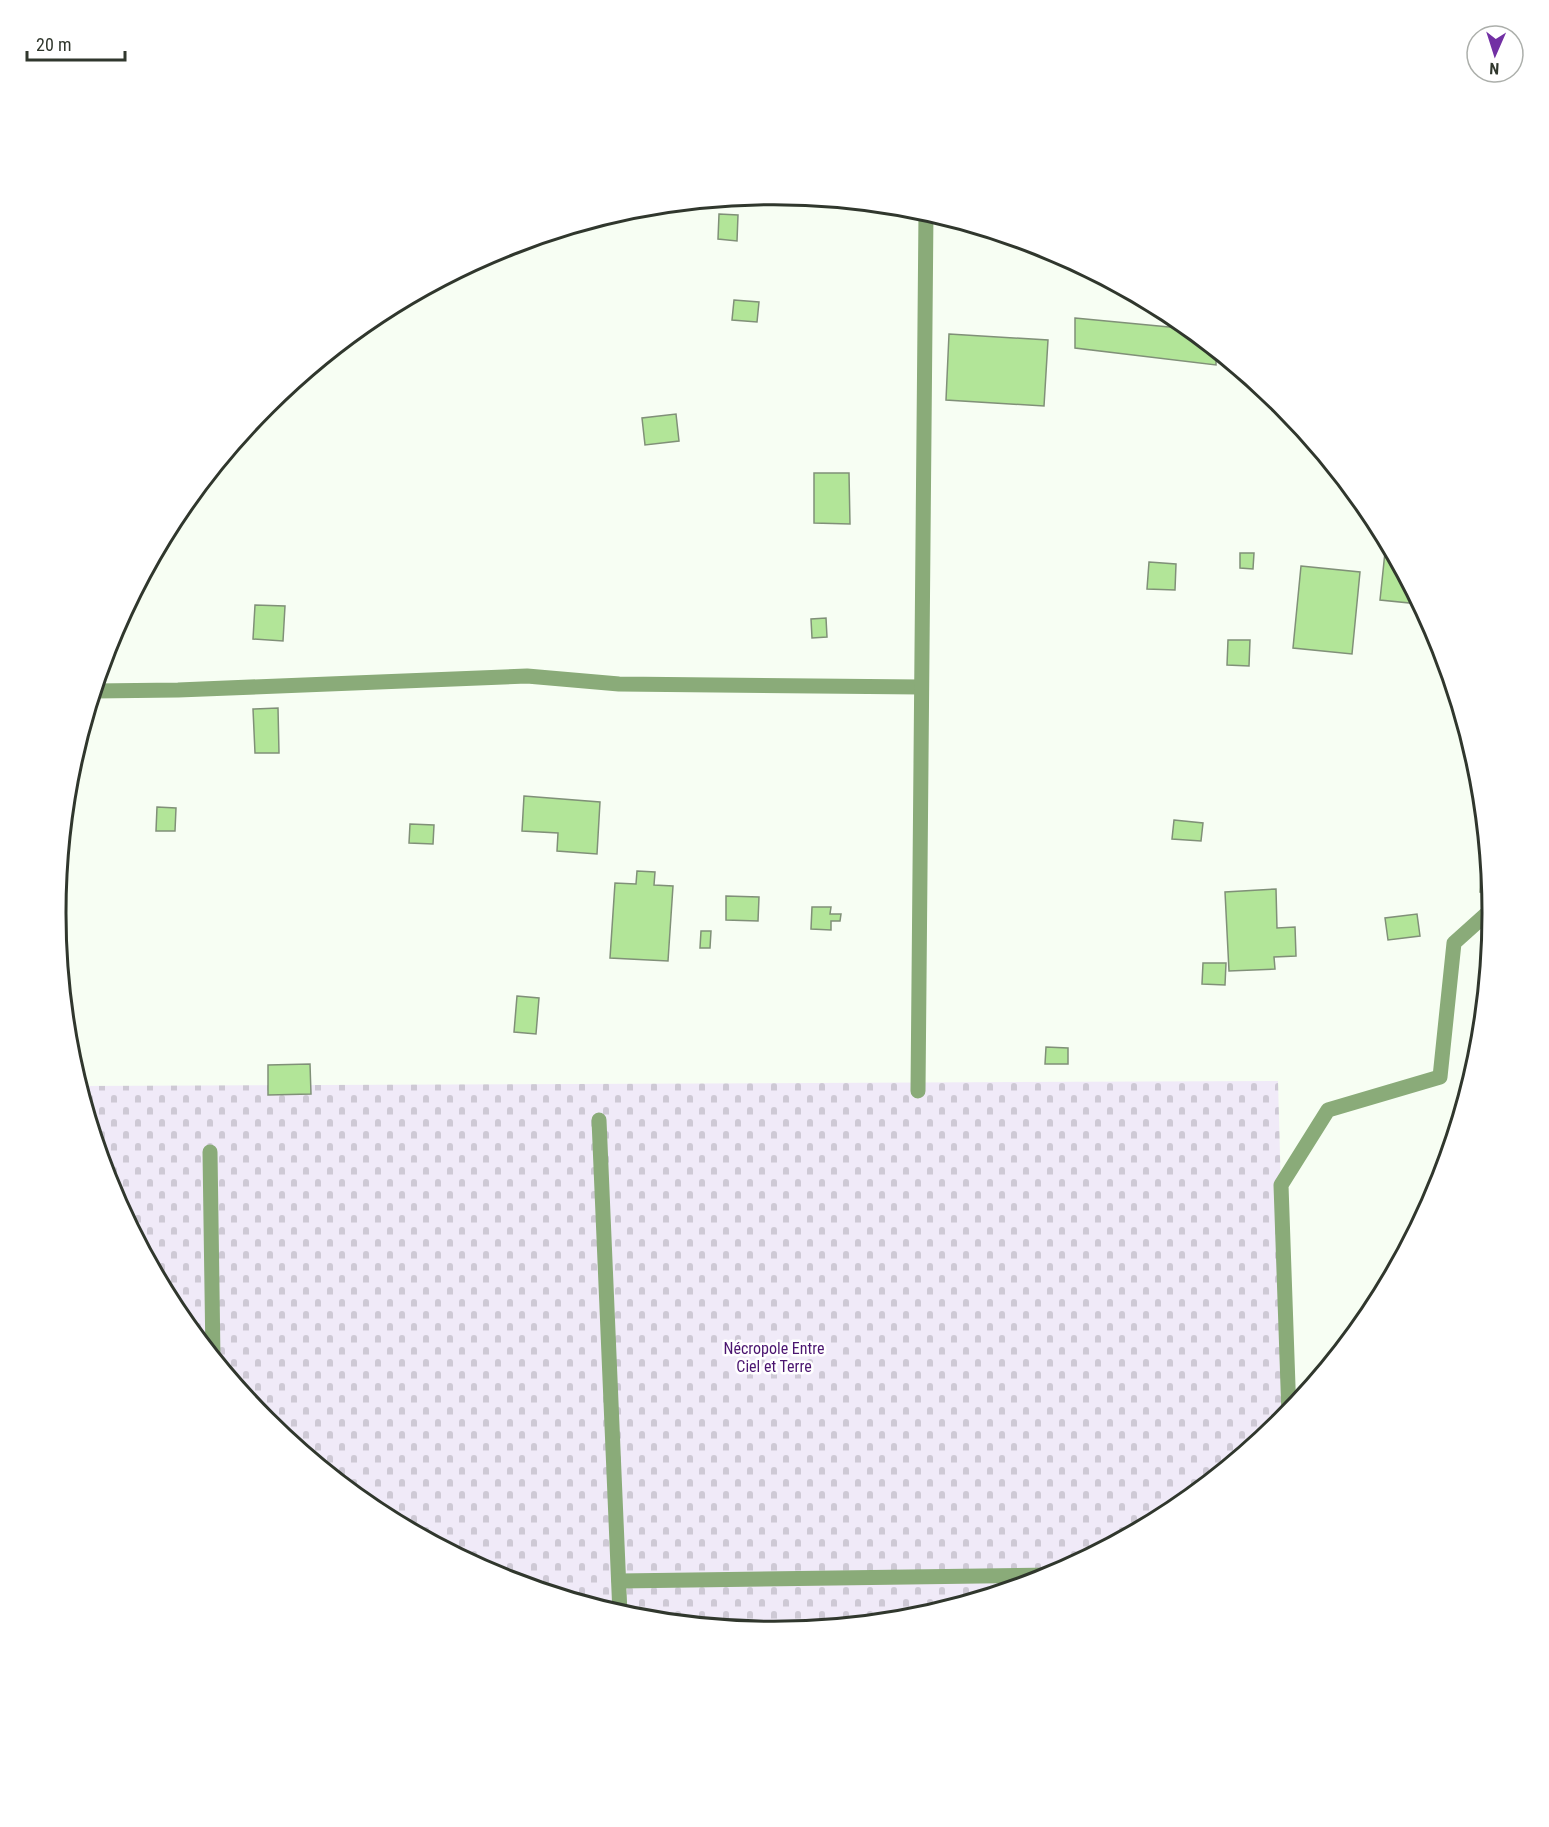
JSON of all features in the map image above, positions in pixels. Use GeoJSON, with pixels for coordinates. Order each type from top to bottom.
{"type":"FeatureCollection","features":[{"type":"Feature","properties":{"kind":"street"},"geometry":{"type":"LineString","coordinates":[[918,1091],[926,222]]}},
{"type":"Feature","properties":{"kind":"street"},"geometry":{"type":"LineString","coordinates":[[103,690],[178,690],[527,676],[619,684],[921,687]]}},
{"type":"Feature","properties":{"kind":"street"},"geometry":{"type":"LineString","coordinates":[[1288,1401],[1281,1185],[1328,1110],[1440,1077],[1454,944],[1483,917]]}},
{"type":"Feature","properties":{"kind":"street"},"geometry":{"type":"LineString","coordinates":[[599,1120],[620,1604]]}},
{"type":"Feature","properties":{"kind":"street"},"geometry":{"type":"LineString","coordinates":[[210,1152],[213,1346]]}},
{"type":"Feature","properties":{"kind":"street"},"geometry":{"type":"LineString","coordinates":[[619,1581],[1026,1575]]}},
{"type":"Feature","properties":{"kind":"green space","name":"Nécropole Entre Ciel et Terre"},"geometry":{"type":"Polygon","coordinates":[[[1278,1081],[1287,1402],[1242,1446],[1206,1476],[1129,1527],[1046,1568],[958,1598],[867,1616],[774,1622],[682,1616],[591,1598],[503,1568],[420,1527],[343,1476],[274,1414],[212,1345],[161,1268],[120,1185],[88,1086],[1278,1081]]]}},
{"type":"Feature","properties":{"kind":"building"},"geometry":{"type":"Polygon","coordinates":[[[719,214],[738,215],[737,241],[718,239],[719,214]]]}},
{"type":"Feature","properties":{"kind":"building"},"geometry":{"type":"Polygon","coordinates":[[[734,300],[759,302],[757,322],[732,320],[734,300]]]}},
{"type":"Feature","properties":{"kind":"building"},"geometry":{"type":"Polygon","coordinates":[[[1075,318],[1173,327],[1216,359],[1216,365],[1075,348],[1075,318]]]}},
{"type":"Feature","properties":{"kind":"building"},"geometry":{"type":"Polygon","coordinates":[[[949,334],[1048,340],[1044,406],[946,400],[949,334]]]}},
{"type":"Feature","properties":{"kind":"building"},"geometry":{"type":"Polygon","coordinates":[[[676,414],[679,441],[645,445],[642,418],[676,414]]]}},
{"type":"Feature","properties":{"kind":"building"},"geometry":{"type":"Polygon","coordinates":[[[814,473],[849,473],[850,524],[814,523],[814,473]]]}},
{"type":"Feature","properties":{"kind":"building"},"geometry":{"type":"Polygon","coordinates":[[[1240,553],[1254,553],[1253,569],[1240,568],[1240,553]]]}},
{"type":"Feature","properties":{"kind":"building"},"geometry":{"type":"Polygon","coordinates":[[[1385,554],[1411,603],[1380,600],[1385,554]]]}},
{"type":"Feature","properties":{"kind":"building"},"geometry":{"type":"Polygon","coordinates":[[[1149,562],[1176,564],[1175,590],[1147,589],[1149,562]]]}},
{"type":"Feature","properties":{"kind":"building"},"geometry":{"type":"Polygon","coordinates":[[[1301,566],[1360,572],[1352,654],[1293,648],[1301,566]]]}},
{"type":"Feature","properties":{"kind":"building"},"geometry":{"type":"Polygon","coordinates":[[[255,605],[285,606],[283,641],[253,639],[255,605]]]}},
{"type":"Feature","properties":{"kind":"building"},"geometry":{"type":"Polygon","coordinates":[[[826,618],[827,637],[812,638],[811,619],[826,618]]]}},
{"type":"Feature","properties":{"kind":"building"},"geometry":{"type":"Polygon","coordinates":[[[1228,640],[1250,640],[1249,666],[1227,665],[1228,640]]]}},
{"type":"Feature","properties":{"kind":"building"},"geometry":{"type":"Polygon","coordinates":[[[278,708],[279,753],[255,753],[253,709],[278,708]]]}},
{"type":"Feature","properties":{"kind":"building"},"geometry":{"type":"Polygon","coordinates":[[[524,796],[600,802],[597,854],[557,851],[558,833],[522,831],[524,796]]]}},
{"type":"Feature","properties":{"kind":"building"},"geometry":{"type":"Polygon","coordinates":[[[157,807],[176,808],[175,831],[156,831],[157,807]]]}},
{"type":"Feature","properties":{"kind":"building"},"geometry":{"type":"Polygon","coordinates":[[[1174,820],[1203,823],[1201,841],[1172,839],[1174,820]]]}},
{"type":"Feature","properties":{"kind":"building"},"geometry":{"type":"Polygon","coordinates":[[[410,824],[434,825],[433,844],[409,843],[410,824]]]}},
{"type":"Feature","properties":{"kind":"building"},"geometry":{"type":"Polygon","coordinates":[[[1481,869],[1481,869],[1482,892],[1480,892],[1481,869]]]}},
{"type":"Feature","properties":{"kind":"building"},"geometry":{"type":"Polygon","coordinates":[[[637,871],[655,872],[654,885],[673,886],[668,961],[610,958],[615,883],[636,884],[637,871]]]}},
{"type":"Feature","properties":{"kind":"building"},"geometry":{"type":"Polygon","coordinates":[[[1276,889],[1277,928],[1295,927],[1296,956],[1274,957],[1275,969],[1229,971],[1225,892],[1276,889]]]}},
{"type":"Feature","properties":{"kind":"building"},"geometry":{"type":"Polygon","coordinates":[[[726,896],[759,897],[758,921],[726,920],[726,896]]]}},
{"type":"Feature","properties":{"kind":"building"},"geometry":{"type":"Polygon","coordinates":[[[812,907],[831,907],[830,914],[841,914],[840,921],[831,921],[831,930],[811,929],[812,907]]]}},
{"type":"Feature","properties":{"kind":"building"},"geometry":{"type":"Polygon","coordinates":[[[1417,914],[1420,936],[1388,940],[1385,918],[1417,914]]]}},
{"type":"Feature","properties":{"kind":"building"},"geometry":{"type":"Polygon","coordinates":[[[701,931],[711,931],[710,948],[700,948],[701,931]]]}},
{"type":"Feature","properties":{"kind":"building"},"geometry":{"type":"Polygon","coordinates":[[[1203,963],[1226,963],[1225,985],[1202,984],[1203,963]]]}},
{"type":"Feature","properties":{"kind":"building"},"geometry":{"type":"Polygon","coordinates":[[[517,996],[539,998],[536,1034],[514,1032],[517,996]]]}},
{"type":"Feature","properties":{"kind":"building"},"geometry":{"type":"Polygon","coordinates":[[[1046,1047],[1068,1048],[1068,1064],[1045,1064],[1046,1047]]]}},
{"type":"Feature","properties":{"kind":"building"},"geometry":{"type":"Polygon","coordinates":[[[310,1064],[311,1094],[268,1095],[268,1065],[310,1064]]]}}]}
